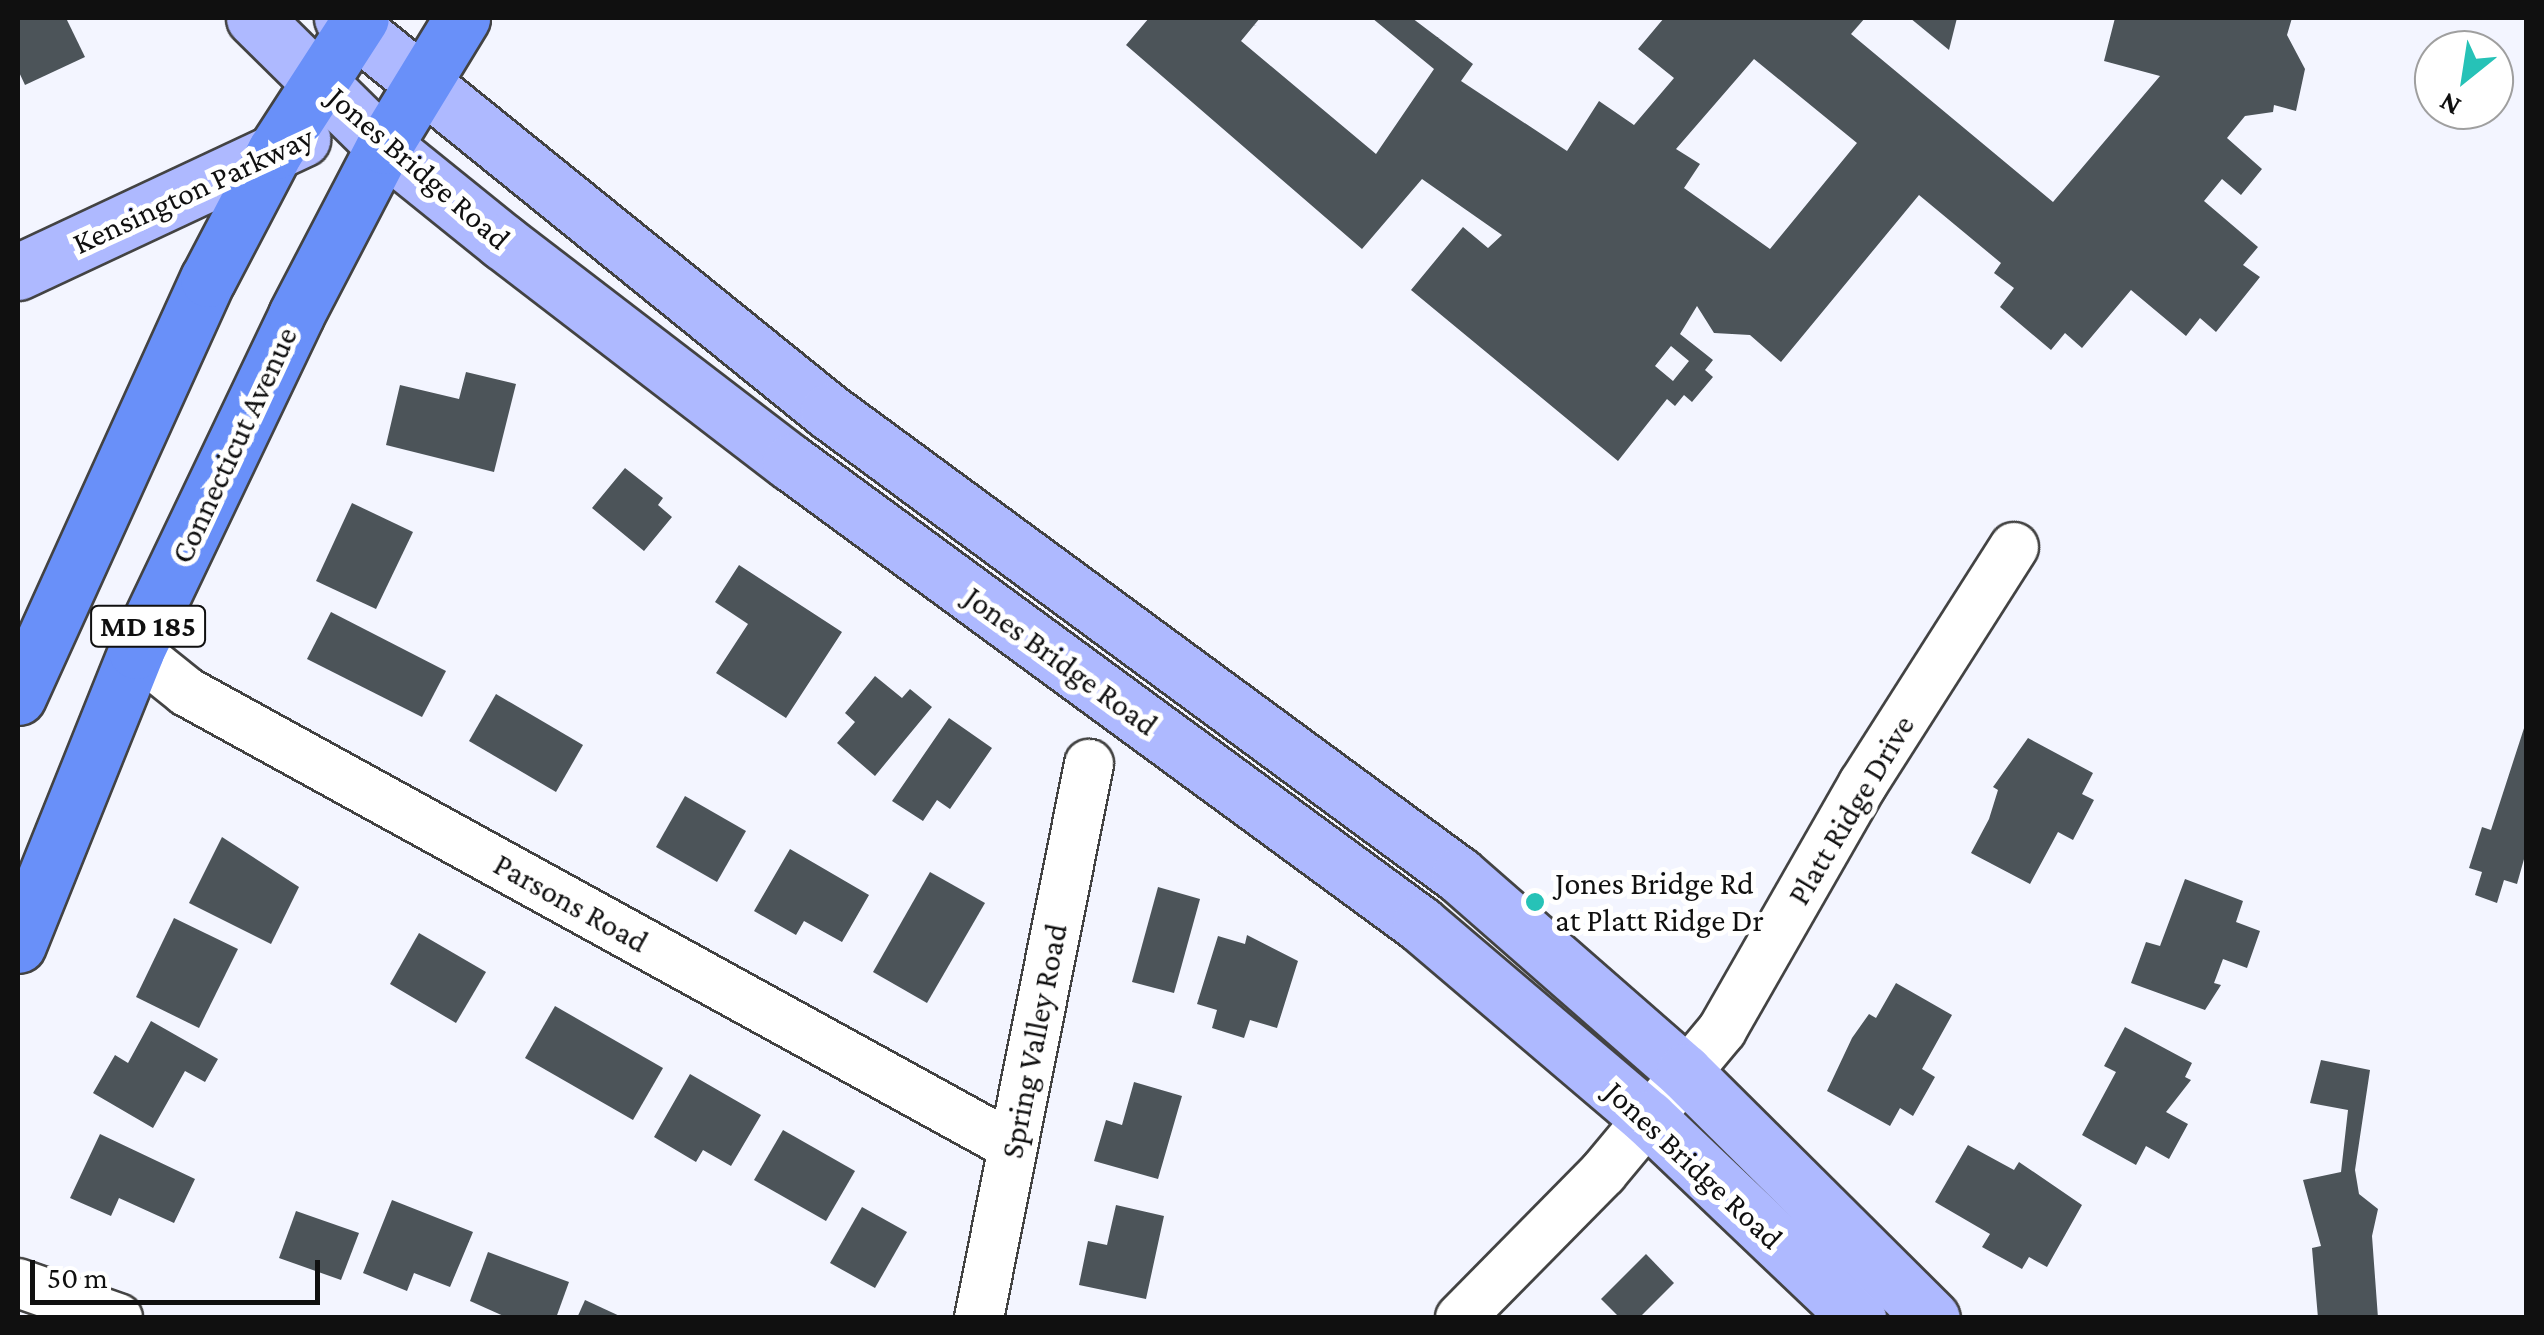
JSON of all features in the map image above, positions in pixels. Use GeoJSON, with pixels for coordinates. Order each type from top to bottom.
{"type":"FeatureCollection","features":[{"type":"Feature","properties":{"kind":"main road","name":"Jones Bridge Road"},"geometry":{"type":"LineString","coordinates":[[254,18],[352,114],[790,462],[1420,924],[1648,1118],[1858,1318]]}},
{"type":"Feature","properties":{"kind":"main road","name":"Connecticut Avenue"},"geometry":{"type":"LineString","coordinates":[[18,697],[200,296],[274,151],[423,82],[462,18]]}},
{"type":"Feature","properties":{"kind":"main road","name":"Jones Bridge Road"},"geometry":{"type":"LineString","coordinates":[[352,21],[828,411],[1459,875],[1684,1072],[1932,1318]]}},
{"type":"Feature","properties":{"kind":"main road","name":"Connecticut Avenue"},"geometry":{"type":"LineString","coordinates":[[18,944],[352,114],[352,21]]}},
{"type":"Feature","properties":{"kind":"main road","name":"Kensington Parkway"},"geometry":{"type":"LineString","coordinates":[[18,272],[274,151]]}},
{"type":"Feature","properties":{"kind":"street","name":"Platt Ridge Drive"},"geometry":{"type":"LineString","coordinates":[[1460,1318],[1603,1173],[1722,1030],[1864,784],[2014,546]]}},
{"type":"Feature","properties":{"kind":"street","name":"Parsons Road"},"geometry":{"type":"LineString","coordinates":[[136,652],[188,692],[1012,1146]]}},
{"type":"Feature","properties":{"kind":"street","name":"Spring Valley Road"},"geometry":{"type":"LineString","coordinates":[[978,1318],[1090,764]]}},
{"type":"Feature","properties":{"kind":"street"},"geometry":{"type":"LineString","coordinates":[[18,1283],[118,1318]]}},
{"type":"Feature","properties":{"kind":"building"},"geometry":{"type":"Polygon","coordinates":[[[18,18],[66,18],[85,57],[25,85],[18,70],[18,18]]]}},
{"type":"Feature","properties":{"kind":"building"},"geometry":{"type":"Polygon","coordinates":[[[1149,18],[1260,18],[1241,41],[1376,154],[1434,69],[1372,18],[1412,18],[1473,64],[1461,81],[1567,151],[1599,101],[1634,125],[1674,78],[1638,49],[1664,18],[1865,18],[1851,34],[2053,202],[2160,76],[2104,61],[2115,18],[2292,18],[2287,35],[2305,69],[2296,111],[2274,105],[2273,112],[2245,116],[2227,138],[2262,169],[2241,195],[2222,179],[2204,201],[2258,247],[2243,265],[2260,277],[2216,332],[2200,318],[2186,336],[2131,290],[2082,348],[2065,333],[2051,350],[2000,307],[2014,288],[1994,273],[2001,263],[1919,195],[1781,362],[1750,335],[1714,333],[1697,306],[1680,334],[1713,360],[1705,370],[1713,377],[1692,402],[1684,395],[1675,406],[1667,399],[1618,461],[1411,290],[1463,227],[1488,248],[1502,235],[1422,179],[1362,249],[1126,45],[1149,18]],[[1754,59],[1676,149],[1700,164],[1684,188],[1770,249],[1857,143],[1754,59]],[[1671,346],[1655,366],[1673,381],[1689,361],[1671,346]]]}},
{"type":"Feature","properties":{"kind":"building"},"geometry":{"type":"Polygon","coordinates":[[[1910,18],[1957,18],[1949,50],[1910,18]]]}},
{"type":"Feature","properties":{"kind":"building"},"geometry":{"type":"Polygon","coordinates":[[[466,372],[516,384],[494,472],[386,445],[400,385],[459,399],[466,372]]]}},
{"type":"Feature","properties":{"kind":"building"},"geometry":{"type":"Polygon","coordinates":[[[625,468],[663,498],[658,505],[672,517],[644,551],[592,508],[625,468]]]}},
{"type":"Feature","properties":{"kind":"building"},"geometry":{"type":"Polygon","coordinates":[[[352,503],[413,532],[376,609],[316,581],[352,503]]]}},
{"type":"Feature","properties":{"kind":"building"},"geometry":{"type":"Polygon","coordinates":[[[739,565],[842,632],[786,718],[716,673],[748,624],[715,602],[739,565]]]}},
{"type":"Feature","properties":{"kind":"building"},"geometry":{"type":"Polygon","coordinates":[[[331,612],[446,671],[422,717],[307,659],[331,612]]]}},
{"type":"Feature","properties":{"kind":"building"},"geometry":{"type":"Polygon","coordinates":[[[875,676],[902,698],[910,689],[932,707],[875,776],[837,743],[855,722],[845,713],[875,676]]]}},
{"type":"Feature","properties":{"kind":"building"},"geometry":{"type":"Polygon","coordinates":[[[496,694],[583,745],[556,792],[469,741],[496,694]]]}},
{"type":"Feature","properties":{"kind":"building"},"geometry":{"type":"Polygon","coordinates":[[[949,718],[992,748],[950,809],[937,800],[923,821],[892,801],[949,718]]]}},
{"type":"Feature","properties":{"kind":"building"},"geometry":{"type":"Polygon","coordinates":[[[2526,722],[2526,852],[2517,884],[2504,880],[2497,903],[2475,895],[2482,872],[2469,868],[2482,827],[2491,830],[2526,722]]]}},
{"type":"Feature","properties":{"kind":"building"},"geometry":{"type":"Polygon","coordinates":[[[2028,738],[2093,773],[2082,794],[2094,800],[2073,840],[2058,832],[2030,884],[1971,853],[1989,819],[1998,790],[1993,787],[2028,738]]]}},
{"type":"Feature","properties":{"kind":"building"},"geometry":{"type":"Polygon","coordinates":[[[685,796],[746,831],[717,882],[656,847],[685,796]]]}},
{"type":"Feature","properties":{"kind":"building"},"geometry":{"type":"Polygon","coordinates":[[[222,837],[299,887],[271,944],[189,903],[222,837]]]}},
{"type":"Feature","properties":{"kind":"building"},"geometry":{"type":"Polygon","coordinates":[[[790,849],[869,895],[842,942],[804,921],[796,935],[754,911],[790,849]]]}},
{"type":"Feature","properties":{"kind":"building"},"geometry":{"type":"Polygon","coordinates":[[[930,872],[985,903],[927,1003],[873,972],[930,872]]]}},
{"type":"Feature","properties":{"kind":"building"},"geometry":{"type":"Polygon","coordinates":[[[2185,879],[2243,901],[2236,922],[2260,931],[2247,968],[2223,959],[2214,983],[2221,985],[2205,1010],[2131,983],[2146,942],[2160,946],[2185,879]]]}},
{"type":"Feature","properties":{"kind":"building"},"geometry":{"type":"Polygon","coordinates":[[[1158,887],[1200,899],[1174,993],[1132,982],[1158,887]]]}},
{"type":"Feature","properties":{"kind":"building"},"geometry":{"type":"Polygon","coordinates":[[[174,918],[238,949],[199,1028],[136,997],[174,918]]]}},
{"type":"Feature","properties":{"kind":"building"},"geometry":{"type":"Polygon","coordinates":[[[419,933],[486,972],[456,1023],[390,984],[419,933]]]}},
{"type":"Feature","properties":{"kind":"building"},"geometry":{"type":"Polygon","coordinates":[[[1247,935],[1298,961],[1277,1028],[1250,1020],[1244,1038],[1212,1028],[1217,1010],[1197,1004],[1218,936],[1245,944],[1247,935]]]}},
{"type":"Feature","properties":{"kind":"building"},"geometry":{"type":"Polygon","coordinates":[[[1896,983],[1952,1015],[1922,1069],[1935,1077],[1913,1116],[1900,1108],[1890,1126],[1827,1091],[1852,1038],[1869,1014],[1876,1018],[1896,983]]]}},
{"type":"Feature","properties":{"kind":"building"},"geometry":{"type":"Polygon","coordinates":[[[555,1006],[663,1068],[633,1120],[525,1058],[555,1006]]]}},
{"type":"Feature","properties":{"kind":"building"},"geometry":{"type":"Polygon","coordinates":[[[151,1021],[218,1059],[205,1082],[185,1071],[153,1128],[93,1093],[115,1055],[128,1063],[151,1021]]]}},
{"type":"Feature","properties":{"kind":"building"},"geometry":{"type":"Polygon","coordinates":[[[2125,1027],[2192,1063],[2185,1077],[2191,1080],[2166,1112],[2188,1124],[2169,1159],[2146,1146],[2136,1165],[2082,1135],[2116,1072],[2104,1066],[2125,1027]]]}},
{"type":"Feature","properties":{"kind":"building"},"geometry":{"type":"Polygon","coordinates":[[[2321,1060],[2370,1070],[2355,1170],[2359,1194],[2378,1209],[2372,1236],[2378,1318],[2318,1318],[2312,1248],[2321,1246],[2303,1180],[2341,1172],[2348,1110],[2310,1103],[2321,1060]]]}},
{"type":"Feature","properties":{"kind":"building"},"geometry":{"type":"Polygon","coordinates":[[[690,1074],[761,1115],[731,1166],[703,1150],[696,1162],[654,1137],[690,1074]]]}},
{"type":"Feature","properties":{"kind":"building"},"geometry":{"type":"Polygon","coordinates":[[[1134,1082],[1182,1096],[1158,1179],[1094,1161],[1106,1120],[1122,1125],[1134,1082]]]}},
{"type":"Feature","properties":{"kind":"building"},"geometry":{"type":"Polygon","coordinates":[[[783,1130],[855,1171],[826,1221],[754,1180],[783,1130]]]}},
{"type":"Feature","properties":{"kind":"building"},"geometry":{"type":"Polygon","coordinates":[[[100,1134],[195,1179],[174,1223],[119,1198],[111,1216],[70,1198],[100,1134]]]}},
{"type":"Feature","properties":{"kind":"building"},"geometry":{"type":"Polygon","coordinates":[[[1968,1145],[2014,1170],[2019,1162],[2082,1205],[2047,1267],[2029,1257],[2022,1269],[1982,1247],[1990,1234],[1935,1202],[1968,1145]]]}},
{"type":"Feature","properties":{"kind":"building"},"geometry":{"type":"Polygon","coordinates":[[[392,1200],[473,1232],[450,1287],[414,1273],[407,1291],[363,1273],[392,1200]]]}},
{"type":"Feature","properties":{"kind":"building"},"geometry":{"type":"Polygon","coordinates":[[[1116,1205],[1164,1216],[1146,1299],[1079,1285],[1088,1241],[1107,1245],[1116,1205]]]}},
{"type":"Feature","properties":{"kind":"building"},"geometry":{"type":"Polygon","coordinates":[[[862,1207],[907,1232],[875,1288],[830,1263],[862,1207]]]}},
{"type":"Feature","properties":{"kind":"building"},"geometry":{"type":"Polygon","coordinates":[[[296,1211],[359,1233],[341,1280],[279,1258],[296,1211]]]}},
{"type":"Feature","properties":{"kind":"building"},"geometry":{"type":"Polygon","coordinates":[[[488,1252],[569,1282],[556,1318],[508,1318],[470,1301],[488,1252]]]}},
{"type":"Feature","properties":{"kind":"building"},"geometry":{"type":"Polygon","coordinates":[[[1646,1254],[1674,1283],[1639,1318],[1620,1318],[1601,1299],[1646,1254]]]}},
{"type":"Feature","properties":{"kind":"building"},"geometry":{"type":"Polygon","coordinates":[[[585,1300],[624,1318],[577,1318],[585,1300]]]}},
{"type":"Feature","properties":{"kind":"place","name":"Jones Bridge Rd at Platt Ridge Dr"},"geometry":{"type":"Point","coordinates":[1535,902]}}]}
